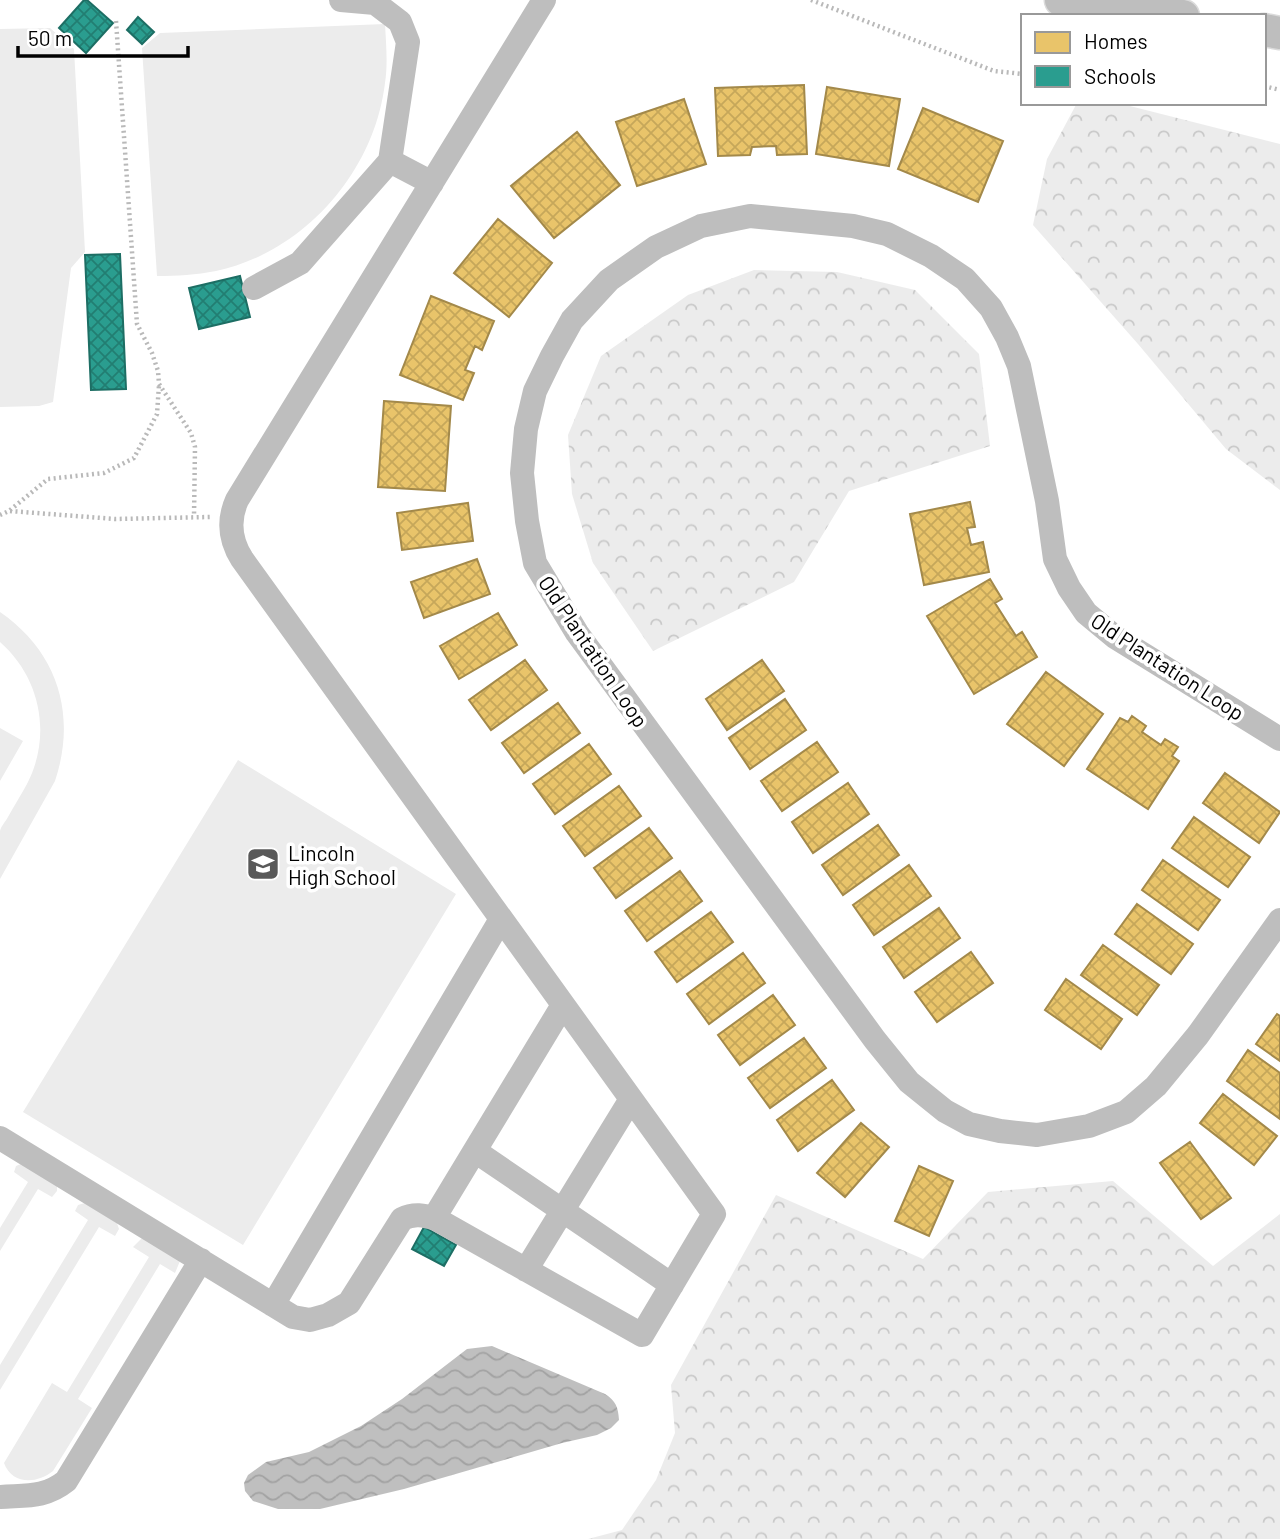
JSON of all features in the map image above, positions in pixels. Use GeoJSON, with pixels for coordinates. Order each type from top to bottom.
{"type":"FeatureCollection","features":[{"type":"Feature","properties":{"kind":"main road"},"geometry":{"type":"LineString","coordinates":[[1061,0],[1166,14]]}},
{"type":"Feature","properties":{"kind":"street"},"geometry":{"type":"LineString","coordinates":[[254,288],[300,263],[390,162],[408,43],[400,22],[375,3],[341,0]]}},
{"type":"Feature","properties":{"kind":"street"},"geometry":{"type":"LineString","coordinates":[[0,1138],[293,1317],[310,1320],[328,1315],[349,1303],[402,1219],[410,1215],[434,1218],[642,1335],[714,1214],[239,554],[232,539],[230,523],[237,500],[544,0]]}},
{"type":"Feature","properties":{"kind":"street"},"geometry":{"type":"LineString","coordinates":[[390,162],[432,183]]}},
{"type":"Feature","properties":{"kind":"street","name":"Old Plantation Loop"},"geometry":{"type":"LineString","coordinates":[[1280,739],[1115,637],[1086,613],[1069,588],[1055,559],[1047,501],[1020,366],[991,308],[965,279],[931,256],[887,234],[853,226],[750,216],[701,226],[656,247],[609,281],[572,320],[552,355],[535,391],[526,429],[522,472],[535,563],[577,633],[875,1040],[909,1082],[945,1111],[969,1124],[1037,1135],[1089,1126],[1126,1112],[1156,1086],[1198,1035],[1280,920]]}},
{"type":"Feature","properties":{"kind":"street"},"geometry":{"type":"LineString","coordinates":[[273,1305],[501,919]]}},
{"type":"Feature","properties":{"kind":"street"},"geometry":{"type":"LineString","coordinates":[[434,1218],[563,1005]]}},
{"type":"Feature","properties":{"kind":"street"},"geometry":{"type":"LineString","coordinates":[[526,1270],[631,1098]]}},
{"type":"Feature","properties":{"kind":"street"},"geometry":{"type":"LineString","coordinates":[[475,1151],[671,1285]]}},
{"type":"Feature","properties":{"kind":"street"},"geometry":{"type":"LineString","coordinates":[[0,1497],[43,1493],[55,1490],[66,1481],[201,1260]]}},
{"type":"Feature","properties":{"kind":"path"},"geometry":{"type":"LineString","coordinates":[[811,0],[994,71],[1021,75]]}},
{"type":"Feature","properties":{"kind":"path"},"geometry":{"type":"LineString","coordinates":[[0,515],[9,511],[48,479],[104,473],[134,458],[157,414],[158,371],[152,353],[136,324],[116,21]]}},
{"type":"Feature","properties":{"kind":"path"},"geometry":{"type":"LineString","coordinates":[[159,384],[191,433],[195,447],[194,517]]}},
{"type":"Feature","properties":{"kind":"path"},"geometry":{"type":"LineString","coordinates":[[9,511],[115,519],[210,517]]}},
{"type":"Feature","properties":{"kind":"green space"},"geometry":{"type":"Polygon","coordinates":[[[385,24],[386,76],[378,116],[366,148],[350,177],[329,204],[305,227],[278,246],[248,261],[216,271],[157,276],[142,48],[160,33],[385,24]]]}},
{"type":"Feature","properties":{"kind":"green space"},"geometry":{"type":"Polygon","coordinates":[[[50,28],[74,49],[85,252],[71,268],[53,402],[39,406],[0,407],[0,29],[50,28]]]}},
{"type":"Feature","properties":{"kind":"green space"},"geometry":{"type":"Polygon","coordinates":[[[1076,105],[1126,105],[1280,144],[1280,490],[1226,449],[1033,225],[1047,159],[1076,105]]]}},
{"type":"Feature","properties":{"kind":"green space"},"geometry":{"type":"Polygon","coordinates":[[[754,270],[837,272],[915,290],[979,354],[990,446],[849,491],[794,582],[653,651],[593,563],[572,494],[568,435],[601,356],[688,295],[754,270]]]}},
{"type":"Feature","properties":{"kind":"green space"},"geometry":{"type":"Polygon","coordinates":[[[0,612],[20,628],[49,666],[63,709],[64,732],[55,781],[0,879],[0,831],[35,766],[40,727],[33,690],[25,673],[14,656],[0,642],[0,612]]]}},
{"type":"Feature","properties":{"kind":"green space"},"geometry":{"type":"Polygon","coordinates":[[[0,728],[23,741],[0,781],[0,728]]]}},
{"type":"Feature","properties":{"kind":"green space"},"geometry":{"type":"Polygon","coordinates":[[[238,760],[456,894],[243,1245],[23,1112],[238,760]]]}},
{"type":"Feature","properties":{"kind":"green space"},"geometry":{"type":"Polygon","coordinates":[[[21,1164],[57,1186],[57,1191],[52,1197],[38,1189],[0,1251],[0,1228],[28,1182],[14,1172],[16,1166],[21,1164]]]}},
{"type":"Feature","properties":{"kind":"green space"},"geometry":{"type":"Polygon","coordinates":[[[1113,1181],[1213,1266],[1280,1214],[1280,1539],[588,1539],[622,1530],[656,1480],[675,1433],[671,1385],[776,1195],[923,1259],[988,1192],[1113,1181]]]}},
{"type":"Feature","properties":{"kind":"green space"},"geometry":{"type":"Polygon","coordinates":[[[85,1203],[117,1223],[119,1229],[115,1236],[99,1227],[0,1390],[0,1365],[88,1220],[75,1211],[78,1205],[85,1203]]]}},
{"type":"Feature","properties":{"kind":"green space"},"geometry":{"type":"Polygon","coordinates":[[[142,1238],[180,1261],[175,1273],[160,1264],[78,1399],[92,1408],[53,1471],[33,1480],[19,1479],[4,1463],[52,1383],[67,1392],[149,1257],[133,1247],[142,1238]]]}},
{"type":"Feature","properties":{"kind":"water"},"geometry":{"type":"Polygon","coordinates":[[[492,1346],[605,1394],[616,1405],[619,1420],[611,1428],[597,1435],[404,1489],[320,1509],[278,1509],[253,1501],[245,1491],[244,1483],[248,1475],[266,1462],[309,1452],[361,1426],[402,1399],[467,1349],[492,1346]]]}},
{"type":"Feature","properties":{"kind":"building: Homes"},"geometry":{"type":"Polygon","coordinates":[[[804,85],[807,154],[777,155],[776,146],[752,147],[750,155],[718,156],[715,88],[804,85]]]}},
{"type":"Feature","properties":{"kind":"building: Homes"},"geometry":{"type":"Polygon","coordinates":[[[827,87],[900,99],[889,166],[816,154],[827,87]]]}},
{"type":"Feature","properties":{"kind":"building: Homes"},"geometry":{"type":"Polygon","coordinates":[[[684,99],[706,164],[637,186],[616,122],[684,99]]]}},
{"type":"Feature","properties":{"kind":"building: Homes"},"geometry":{"type":"Polygon","coordinates":[[[923,108],[1003,141],[978,202],[898,169],[923,108]]]}},
{"type":"Feature","properties":{"kind":"building: Homes"},"geometry":{"type":"Polygon","coordinates":[[[577,132],[620,185],[554,238],[511,186],[577,132]]]}},
{"type":"Feature","properties":{"kind":"building: Homes"},"geometry":{"type":"Polygon","coordinates":[[[498,219],[552,263],[509,317],[454,273],[498,219]]]}},
{"type":"Feature","properties":{"kind":"building: Homes"},"geometry":{"type":"Polygon","coordinates":[[[431,296],[494,321],[482,350],[475,346],[465,370],[474,373],[463,400],[400,375],[431,296]]]}},
{"type":"Feature","properties":{"kind":"building: Homes"},"geometry":{"type":"Polygon","coordinates":[[[384,401],[451,406],[445,491],[378,487],[384,401]]]}},
{"type":"Feature","properties":{"kind":"building: Homes"},"geometry":{"type":"Polygon","coordinates":[[[970,502],[975,527],[967,528],[971,545],[983,542],[989,572],[924,585],[910,514],[970,502]]]}},
{"type":"Feature","properties":{"kind":"building: Homes"},"geometry":{"type":"Polygon","coordinates":[[[468,503],[473,541],[402,550],[397,513],[468,503]]]}},
{"type":"Feature","properties":{"kind":"building: Homes"},"geometry":{"type":"Polygon","coordinates":[[[477,559],[490,594],[424,618],[411,582],[477,559]]]}},
{"type":"Feature","properties":{"kind":"building: Homes"},"geometry":{"type":"Polygon","coordinates":[[[990,579],[1002,599],[995,603],[1016,636],[1022,632],[1037,657],[974,694],[927,616],[990,579]]]}},
{"type":"Feature","properties":{"kind":"building: Homes"},"geometry":{"type":"Polygon","coordinates":[[[498,613],[517,645],[459,679],[440,646],[498,613]]]}},
{"type":"Feature","properties":{"kind":"building: Homes"},"geometry":{"type":"Polygon","coordinates":[[[525,660],[547,690],[491,730],[469,700],[525,660]]]}},
{"type":"Feature","properties":{"kind":"building: Homes"},"geometry":{"type":"Polygon","coordinates":[[[762,660],[784,691],[727,730],[706,699],[762,660]]]}},
{"type":"Feature","properties":{"kind":"building: Homes"},"geometry":{"type":"Polygon","coordinates":[[[1046,672],[1103,714],[1064,766],[1007,724],[1046,672]]]}},
{"type":"Feature","properties":{"kind":"building: Homes"},"geometry":{"type":"Polygon","coordinates":[[[785,699],[806,730],[750,769],[729,738],[785,699]]]}},
{"type":"Feature","properties":{"kind":"building: Homes"},"geometry":{"type":"Polygon","coordinates":[[[558,703],[580,733],[524,773],[502,743],[558,703]]]}},
{"type":"Feature","properties":{"kind":"building: Homes"},"geometry":{"type":"Polygon","coordinates":[[[1132,716],[1146,726],[1142,732],[1161,745],[1165,739],[1178,747],[1172,756],[1179,761],[1148,809],[1087,769],[1120,718],[1128,722],[1132,716]]]}},
{"type":"Feature","properties":{"kind":"building: Homes"},"geometry":{"type":"Polygon","coordinates":[[[817,742],[838,772],[782,811],[761,781],[817,742]]]}},
{"type":"Feature","properties":{"kind":"building: Homes"},"geometry":{"type":"Polygon","coordinates":[[[589,744],[611,774],[555,814],[533,784],[589,744]]]}},
{"type":"Feature","properties":{"kind":"building: Homes"},"geometry":{"type":"Polygon","coordinates":[[[1225,773],[1280,812],[1259,843],[1203,803],[1225,773]]]}},
{"type":"Feature","properties":{"kind":"building: Homes"},"geometry":{"type":"Polygon","coordinates":[[[848,783],[869,814],[813,853],[792,822],[848,783]]]}},
{"type":"Feature","properties":{"kind":"building: Homes"},"geometry":{"type":"Polygon","coordinates":[[[619,786],[641,816],[585,856],[563,826],[619,786]]]}},
{"type":"Feature","properties":{"kind":"building: Homes"},"geometry":{"type":"Polygon","coordinates":[[[1194,817],[1250,857],[1228,887],[1172,848],[1194,817]]]}},
{"type":"Feature","properties":{"kind":"building: Homes"},"geometry":{"type":"Polygon","coordinates":[[[878,825],[899,855],[843,895],[822,865],[878,825]]]}},
{"type":"Feature","properties":{"kind":"building: Homes"},"geometry":{"type":"Polygon","coordinates":[[[649,828],[672,858],[616,898],[594,868],[649,828]]]}},
{"type":"Feature","properties":{"kind":"building: Homes"},"geometry":{"type":"Polygon","coordinates":[[[1163,860],[1220,900],[1198,930],[1142,890],[1163,860]]]}},
{"type":"Feature","properties":{"kind":"building: Homes"},"geometry":{"type":"Polygon","coordinates":[[[909,865],[931,896],[874,935],[853,905],[909,865]]]}},
{"type":"Feature","properties":{"kind":"building: Homes"},"geometry":{"type":"Polygon","coordinates":[[[680,871],[702,901],[647,941],[625,911],[680,871]]]}},
{"type":"Feature","properties":{"kind":"building: Homes"},"geometry":{"type":"Polygon","coordinates":[[[1137,904],[1193,944],[1171,974],[1115,934],[1137,904]]]}},
{"type":"Feature","properties":{"kind":"building: Homes"},"geometry":{"type":"Polygon","coordinates":[[[939,908],[960,938],[904,978],[883,947],[939,908]]]}},
{"type":"Feature","properties":{"kind":"building: Homes"},"geometry":{"type":"Polygon","coordinates":[[[711,912],[733,942],[677,982],[655,952],[711,912]]]}},
{"type":"Feature","properties":{"kind":"building: Homes"},"geometry":{"type":"Polygon","coordinates":[[[1103,945],[1159,985],[1137,1015],[1081,975],[1103,945]]]}},
{"type":"Feature","properties":{"kind":"building: Homes"},"geometry":{"type":"Polygon","coordinates":[[[971,952],[993,983],[937,1022],[915,992],[971,952]]]}},
{"type":"Feature","properties":{"kind":"building: Homes"},"geometry":{"type":"Polygon","coordinates":[[[743,953],[765,983],[709,1024],[687,994],[743,953]]]}},
{"type":"Feature","properties":{"kind":"building: Homes"},"geometry":{"type":"Polygon","coordinates":[[[1066,979],[1122,1019],[1101,1049],[1045,1010],[1066,979]]]}},
{"type":"Feature","properties":{"kind":"building: Homes"},"geometry":{"type":"Polygon","coordinates":[[[773,995],[795,1025],[740,1065],[718,1035],[773,995]]]}},
{"type":"Feature","properties":{"kind":"building: Homes"},"geometry":{"type":"Polygon","coordinates":[[[1277,1014],[1280,1016],[1280,1061],[1256,1044],[1277,1014]]]}},
{"type":"Feature","properties":{"kind":"building: Homes"},"geometry":{"type":"Polygon","coordinates":[[[804,1038],[826,1068],[770,1108],[748,1078],[804,1038]]]}},
{"type":"Feature","properties":{"kind":"building: Homes"},"geometry":{"type":"Polygon","coordinates":[[[1248,1050],[1280,1073],[1280,1119],[1227,1081],[1248,1050]]]}},
{"type":"Feature","properties":{"kind":"building: Homes"},"geometry":{"type":"Polygon","coordinates":[[[832,1080],[854,1110],[798,1151],[777,1120],[832,1080]]]}},
{"type":"Feature","properties":{"kind":"building: Homes"},"geometry":{"type":"Polygon","coordinates":[[[1223,1094],[1277,1136],[1254,1165],[1200,1123],[1223,1094]]]}},
{"type":"Feature","properties":{"kind":"building: Homes"},"geometry":{"type":"Polygon","coordinates":[[[861,1123],[889,1147],[845,1197],[817,1173],[861,1123]]]}},
{"type":"Feature","properties":{"kind":"building: Homes"},"geometry":{"type":"Polygon","coordinates":[[[1190,1142],[1231,1198],[1201,1219],[1160,1163],[1190,1142]]]}},
{"type":"Feature","properties":{"kind":"building: Homes"},"geometry":{"type":"Polygon","coordinates":[[[919,1166],[953,1181],[929,1236],[895,1221],[919,1166]]]}},
{"type":"Feature","properties":{"kind":"building: Schools"},"geometry":{"type":"Polygon","coordinates":[[[84,0],[113,23],[86,53],[59,28],[84,0]]]}},
{"type":"Feature","properties":{"kind":"building: Schools"},"geometry":{"type":"Polygon","coordinates":[[[138,17],[154,32],[142,44],[127,30],[138,17]]]}},
{"type":"Feature","properties":{"kind":"building: Schools"},"geometry":{"type":"Polygon","coordinates":[[[120,254],[126,389],[91,390],[85,255],[120,254]]]}},
{"type":"Feature","properties":{"kind":"building: Schools"},"geometry":{"type":"Polygon","coordinates":[[[240,276],[250,317],[199,329],[189,288],[240,276]]]}},
{"type":"Feature","properties":{"kind":"building: Schools"},"geometry":{"type":"Polygon","coordinates":[[[424,1227],[456,1245],[444,1266],[412,1249],[424,1227]]]}},
{"type":"Feature","properties":{"kind":"place","name":"Lincoln High School"},"geometry":{"type":"Point","coordinates":[263,864]}}]}
